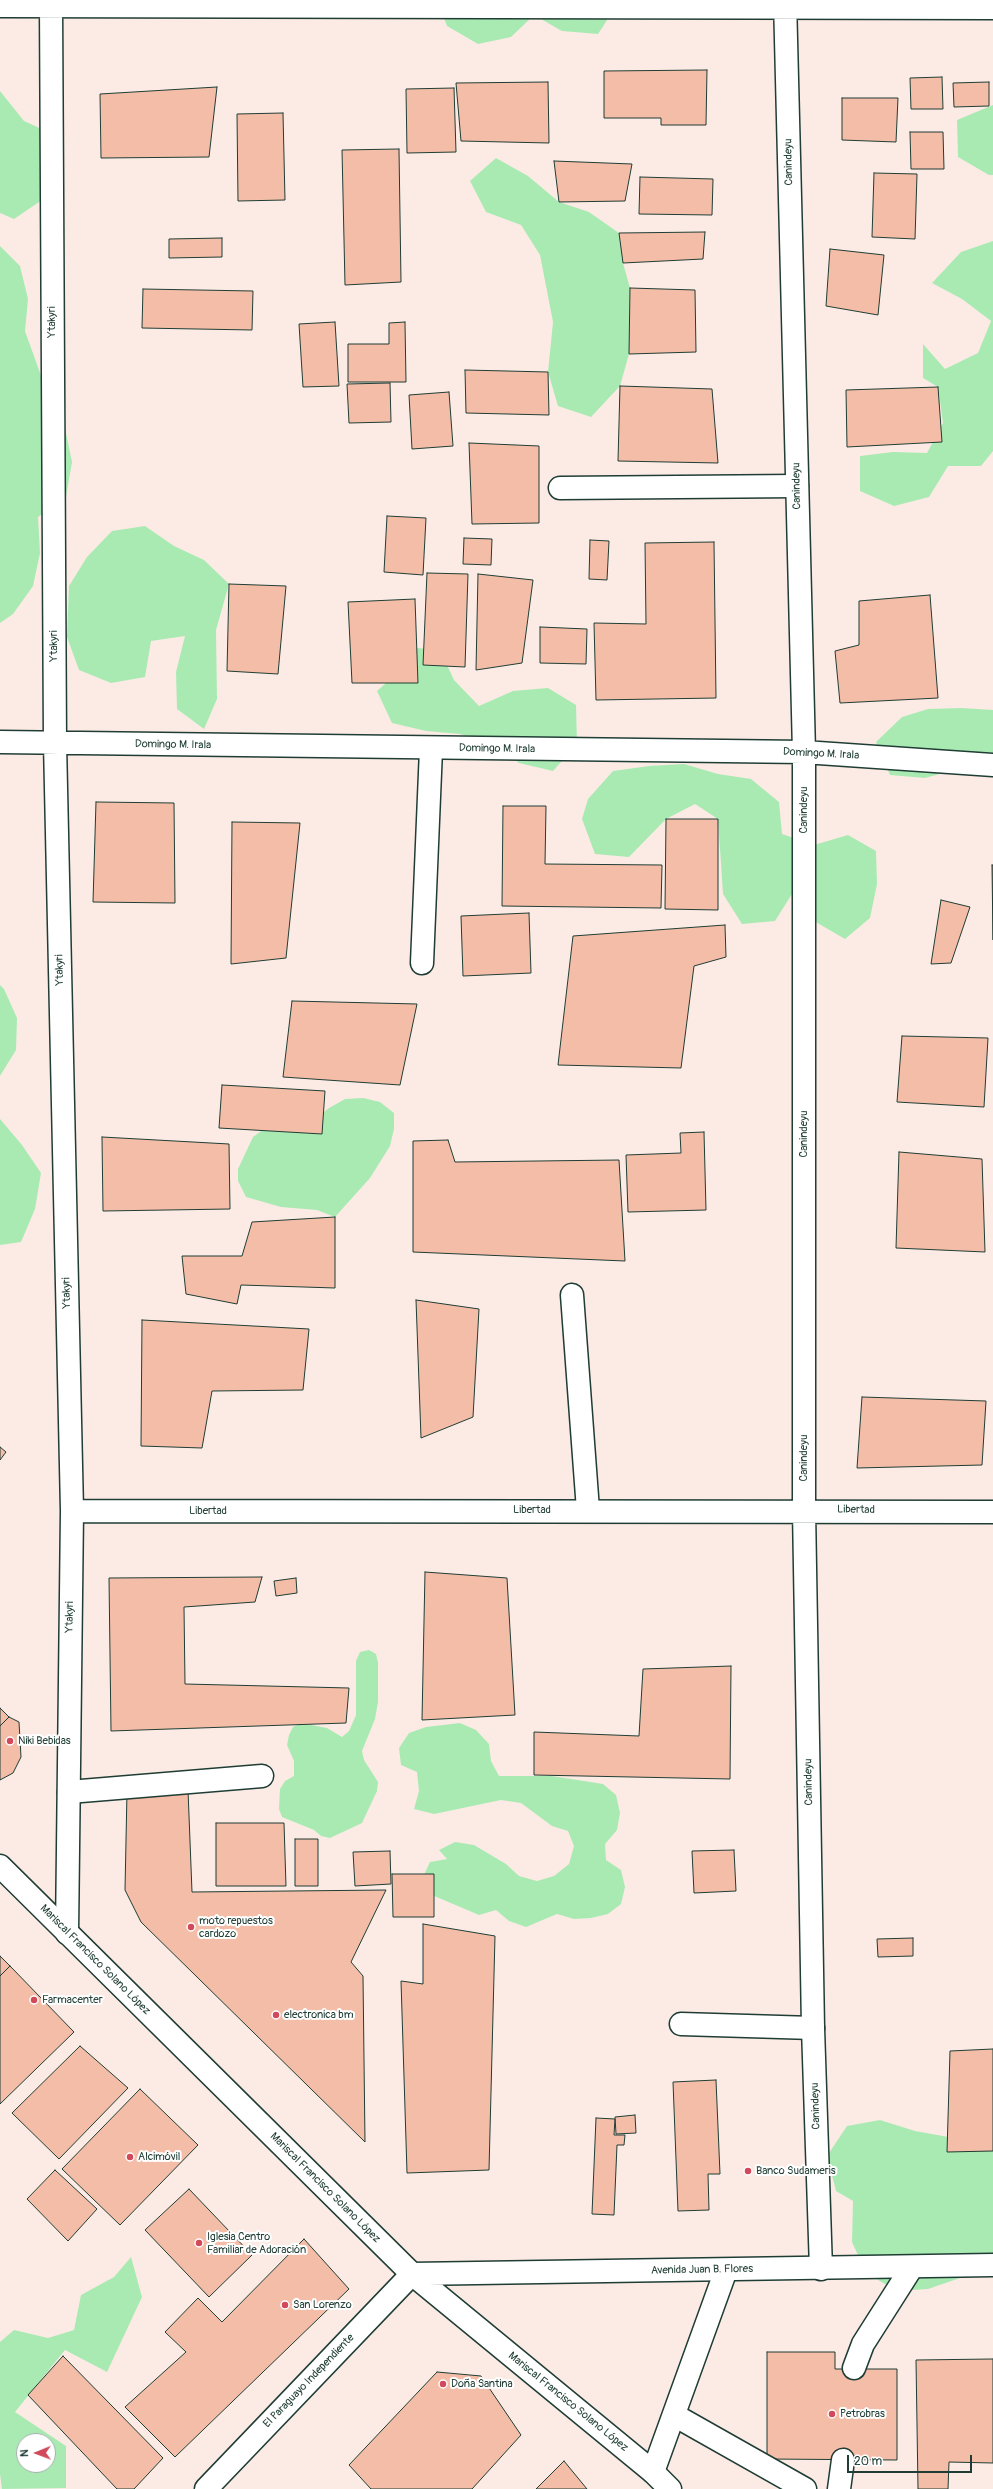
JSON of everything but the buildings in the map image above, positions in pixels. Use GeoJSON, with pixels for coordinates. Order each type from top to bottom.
{"type":"FeatureCollection","features":[{"type":"Feature","properties":{"kind":"street"},"geometry":{"type":"LineString","coordinates":[[0,6],[785,4],[993,8]]}},
{"type":"Feature","properties":{"kind":"street","name":"Canindeyu"},"geometry":{"type":"LineString","coordinates":[[785,4],[804,752],[804,1510],[813,2028],[821,2268]]}},
{"type":"Feature","properties":{"kind":"street","name":"Ytakyri"},"geometry":{"type":"LineString","coordinates":[[51,6],[55,743],[72,1511],[67,1933]]}},
{"type":"Feature","properties":{"kind":"street"},"geometry":{"type":"LineString","coordinates":[[560,488],[797,486]]}},
{"type":"Feature","properties":{"kind":"street","name":"Domingo M. Irala"},"geometry":{"type":"LineString","coordinates":[[0,742],[431,749],[804,752],[993,765]]}},
{"type":"Feature","properties":{"kind":"street"},"geometry":{"type":"LineString","coordinates":[[422,963],[431,749]]}},
{"type":"Feature","properties":{"kind":"street"},"geometry":{"type":"LineString","coordinates":[[572,1295],[588,1510]]}},
{"type":"Feature","properties":{"kind":"street","name":"Libertad"},"geometry":{"type":"LineString","coordinates":[[72,1511],[804,1510],[993,1512]]}},
{"type":"Feature","properties":{"kind":"street"},"geometry":{"type":"LineString","coordinates":[[69,1792],[262,1776]]}},
{"type":"Feature","properties":{"kind":"street","name":"Mariscal Francisco Solano López"},"geometry":{"type":"LineString","coordinates":[[0,1866],[412,2274],[653,2472],[670,2489]]}},
{"type":"Feature","properties":{"kind":"street"},"geometry":{"type":"LineString","coordinates":[[681,2024],[813,2028]]}},
{"type":"Feature","properties":{"kind":"street","name":"Avenida Juan B. Flores"},"geometry":{"type":"LineString","coordinates":[[412,2274],[993,2265]]}},
{"type":"Feature","properties":{"kind":"street"},"geometry":{"type":"LineString","coordinates":[[854,2368],[863,2344],[912,2267]]}},
{"type":"Feature","properties":{"kind":"street"},"geometry":{"type":"LineString","coordinates":[[653,2472],[726,2270]]}},
{"type":"Feature","properties":{"kind":"street","name":"El Paraguayo Independiente"},"geometry":{"type":"LineString","coordinates":[[206,2489],[412,2274]]}},
{"type":"Feature","properties":{"kind":"street"},"geometry":{"type":"LineString","coordinates":[[674,2415],[804,2489]]}},
{"type":"Feature","properties":{"kind":"street"},"geometry":{"type":"LineString","coordinates":[[839,2489],[843,2460]]}},
{"type":"Feature","properties":{"kind":"green space"},"geometry":{"type":"Polygon","coordinates":[[[437,0],[617,5],[598,34],[562,31],[534,15],[511,37],[478,44],[447,26],[437,0]]]}},
{"type":"Feature","properties":{"kind":"green space"},"geometry":{"type":"Polygon","coordinates":[[[0,91],[24,121],[55,135],[42,200],[14,219],[0,213],[0,91]]]}},
{"type":"Feature","properties":{"kind":"green space"},"geometry":{"type":"Polygon","coordinates":[[[993,105],[993,175],[989,175],[958,157],[957,120],[993,105]]]}},
{"type":"Feature","properties":{"kind":"green space"},"geometry":{"type":"Polygon","coordinates":[[[496,158],[528,176],[559,202],[589,212],[619,233],[623,263],[630,288],[629,354],[620,386],[591,417],[558,406],[548,372],[553,322],[540,255],[521,225],[486,212],[470,181],[496,158]]]}},
{"type":"Feature","properties":{"kind":"green space"},"geometry":{"type":"Polygon","coordinates":[[[993,241],[993,451],[981,466],[948,466],[929,497],[894,506],[860,491],[860,456],[893,452],[927,453],[943,423],[938,387],[923,378],[923,344],[945,369],[978,353],[991,321],[962,299],[932,283],[961,252],[993,241]]]}},
{"type":"Feature","properties":{"kind":"green space"},"geometry":{"type":"Polygon","coordinates":[[[0,246],[20,266],[28,299],[25,331],[49,398],[65,428],[72,462],[66,497],[38,517],[40,553],[33,586],[13,614],[0,623],[0,246]]]}},
{"type":"Feature","properties":{"kind":"green space"},"geometry":{"type":"Polygon","coordinates":[[[145,526],[174,546],[204,560],[229,584],[216,630],[217,699],[204,729],[177,709],[176,672],[185,636],[151,641],[145,677],[111,683],[79,670],[67,637],[69,586],[87,557],[112,531],[145,526]]]}},
{"type":"Feature","properties":{"kind":"green space"},"geometry":{"type":"Polygon","coordinates":[[[406,647],[440,650],[454,680],[479,706],[513,691],[548,688],[576,705],[577,744],[553,771],[519,763],[491,743],[460,734],[426,731],[392,723],[377,691],[403,668],[406,647]]]}},
{"type":"Feature","properties":{"kind":"green space"},"geometry":{"type":"Polygon","coordinates":[[[961,708],[993,710],[993,771],[958,769],[925,778],[890,775],[876,742],[902,717],[928,709],[961,708]]]}},
{"type":"Feature","properties":{"kind":"green space"},"geometry":{"type":"Polygon","coordinates":[[[684,764],[718,774],[751,779],[779,802],[782,834],[814,845],[848,835],[876,851],[877,884],[870,918],[845,939],[814,921],[792,894],[775,921],[742,924],[723,894],[718,819],[695,804],[666,819],[629,857],[595,854],[582,819],[588,799],[613,771],[649,766],[684,764]]]}},
{"type":"Feature","properties":{"kind":"green space"},"geometry":{"type":"Polygon","coordinates":[[[0,985],[4,989],[17,1018],[16,1050],[0,1076],[0,985]]]}},
{"type":"Feature","properties":{"kind":"green space"},"geometry":{"type":"Polygon","coordinates":[[[363,1098],[380,1102],[394,1113],[394,1129],[390,1146],[370,1178],[335,1217],[317,1210],[281,1207],[246,1197],[238,1181],[238,1169],[253,1137],[268,1126],[300,1131],[329,1108],[345,1099],[363,1098]]]}},
{"type":"Feature","properties":{"kind":"green space"},"geometry":{"type":"Polygon","coordinates":[[[0,1119],[22,1145],[41,1173],[35,1209],[21,1242],[0,1245],[0,1119]]]}},
{"type":"Feature","properties":{"kind":"green space"},"geometry":{"type":"Polygon","coordinates":[[[369,1650],[376,1654],[378,1663],[378,1702],[375,1719],[362,1751],[364,1760],[378,1782],[377,1791],[362,1823],[330,1838],[321,1836],[314,1830],[282,1817],[279,1809],[280,1789],[285,1781],[294,1776],[294,1761],[287,1745],[289,1735],[293,1727],[301,1723],[327,1728],[342,1737],[349,1731],[356,1715],[356,1661],[360,1652],[369,1650]]]}},
{"type":"Feature","properties":{"kind":"green space"},"geometry":{"type":"Polygon","coordinates":[[[460,1723],[476,1730],[489,1744],[491,1761],[499,1776],[552,1776],[603,1784],[616,1795],[620,1813],[617,1830],[605,1844],[606,1860],[621,1870],[625,1887],[621,1904],[608,1914],[591,1918],[574,1919],[557,1914],[526,1927],[509,1921],[496,1910],[479,1915],[432,1895],[422,1879],[430,1862],[447,1859],[439,1850],[455,1842],[474,1845],[506,1864],[519,1876],[537,1881],[554,1876],[569,1864],[574,1846],[568,1831],[552,1826],[521,1803],[501,1800],[434,1814],[414,1809],[419,1791],[417,1772],[401,1765],[399,1748],[409,1733],[426,1727],[460,1723]]]}},
{"type":"Feature","properties":{"kind":"green space"},"geometry":{"type":"Polygon","coordinates":[[[880,2120],[915,2131],[993,2145],[993,2276],[960,2278],[928,2289],[897,2291],[866,2273],[852,2242],[853,2201],[836,2191],[827,2156],[847,2126],[880,2120]]]}},
{"type":"Feature","properties":{"kind":"green space"},"geometry":{"type":"Polygon","coordinates":[[[131,2257],[142,2297],[107,2372],[65,2350],[15,2412],[46,2433],[16,2433],[16,2473],[56,2473],[56,2439],[66,2446],[66,2488],[2,2489],[0,2474],[0,2342],[14,2330],[48,2338],[74,2330],[81,2295],[114,2277],[131,2257]]]}},
{"type":"Feature","properties":{"kind":"place","name":"Niki Bebidas"},"geometry":{"type":"Point","coordinates":[10,1741]}},
{"type":"Feature","properties":{"kind":"place","name":"moto repuestos cardozo"},"geometry":{"type":"Point","coordinates":[191,1927]}},
{"type":"Feature","properties":{"kind":"place","name":"Farmacenter"},"geometry":{"type":"Point","coordinates":[34,2000]}},
{"type":"Feature","properties":{"kind":"place","name":"electronica bm"},"geometry":{"type":"Point","coordinates":[276,2015]}},
{"type":"Feature","properties":{"kind":"place","name":"Alcimóvil"},"geometry":{"type":"Point","coordinates":[130,2157]}},
{"type":"Feature","properties":{"kind":"place","name":"Banco Sudameris"},"geometry":{"type":"Point","coordinates":[748,2171]}},
{"type":"Feature","properties":{"kind":"place","name":"Iglesia Centro Familiar de Adoración"},"geometry":{"type":"Point","coordinates":[199,2243]}},
{"type":"Feature","properties":{"kind":"place","name":"San Lorenzo"},"geometry":{"type":"Point","coordinates":[285,2305]}},
{"type":"Feature","properties":{"kind":"place","name":"Doña Santina"},"geometry":{"type":"Point","coordinates":[443,2384]}},
{"type":"Feature","properties":{"kind":"place","name":"Petrobras"},"geometry":{"type":"Point","coordinates":[832,2414]}}]}
